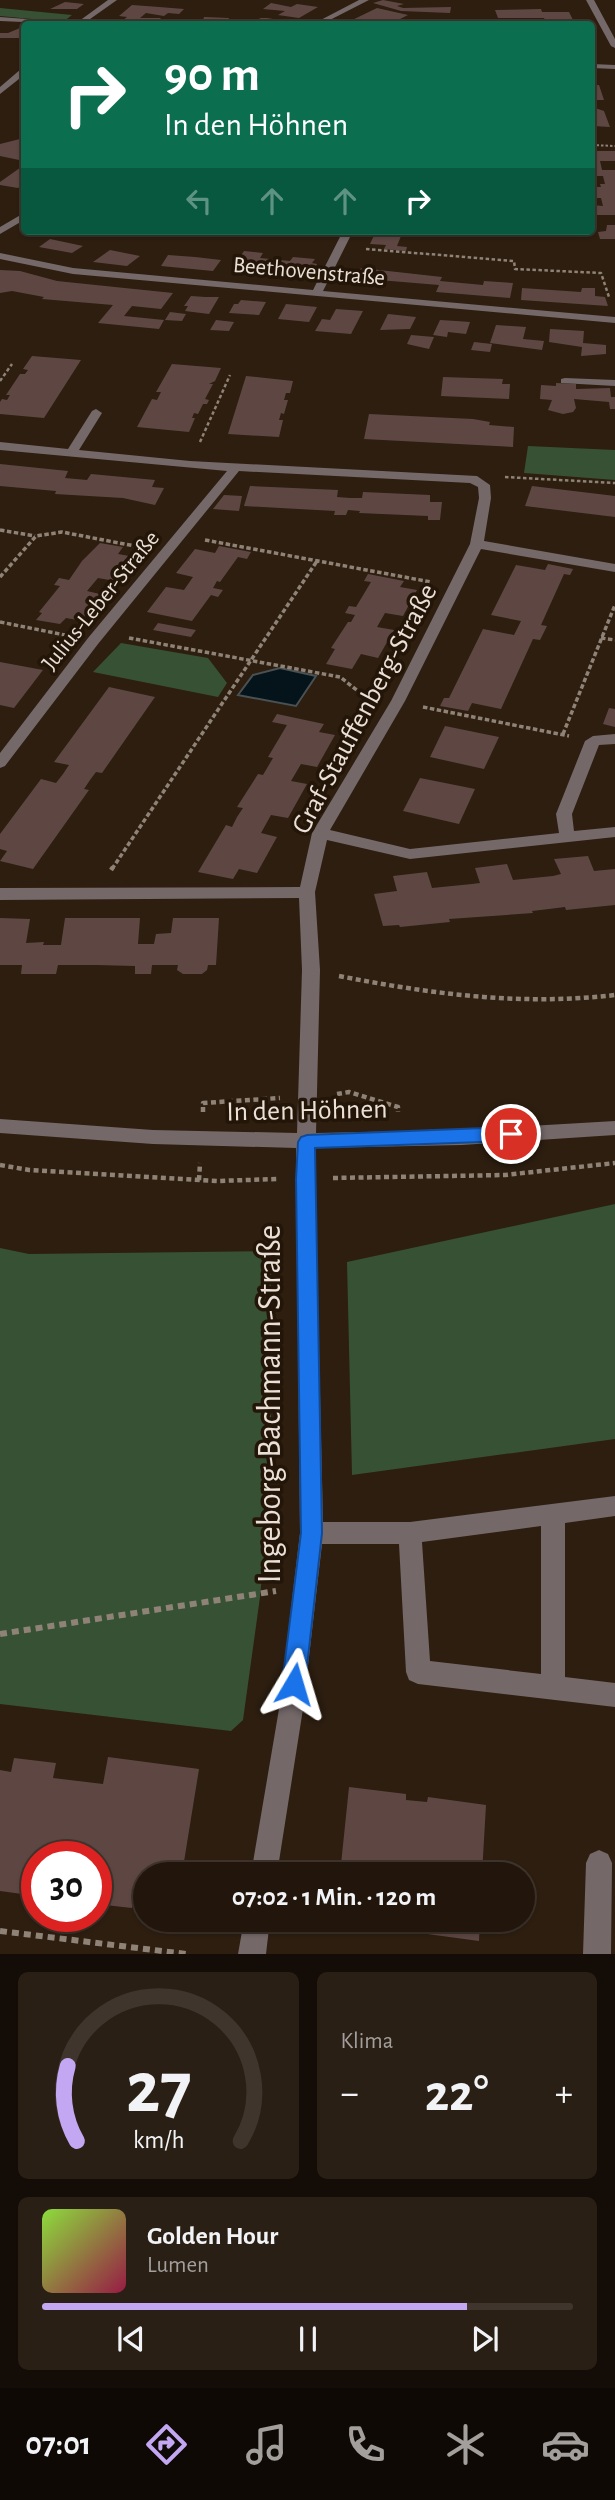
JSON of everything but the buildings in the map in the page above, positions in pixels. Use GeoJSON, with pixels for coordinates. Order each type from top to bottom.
{"type":"FeatureCollection","features":[{"type":"Feature","properties":{"kind":"street"},"geometry":{"type":"LineString","coordinates":[[83,21],[113,0]]}},
{"type":"Feature","properties":{"kind":"street"},"geometry":{"type":"LineString","coordinates":[[323,21],[365,0]]}},
{"type":"Feature","properties":{"kind":"street"},"geometry":{"type":"LineString","coordinates":[[590,0],[615,46]]}},
{"type":"Feature","properties":{"kind":"street"},"geometry":{"type":"LineString","coordinates":[[0,19],[26,21]]}},
{"type":"Feature","properties":{"kind":"street"},"geometry":{"type":"LineString","coordinates":[[595,66],[615,67]]}},
{"type":"Feature","properties":{"kind":"street"},"geometry":{"type":"LineString","coordinates":[[0,91],[21,74]]}},
{"type":"Feature","properties":{"kind":"street"},"geometry":{"type":"LineString","coordinates":[[0,231],[21,218]]}},
{"type":"Feature","properties":{"kind":"street"},"geometry":{"type":"LineString","coordinates":[[316,294],[346,235]]}},
{"type":"Feature","properties":{"kind":"street","name":"Beethovenstraße"},"geometry":{"type":"LineString","coordinates":[[0,256],[73,271],[615,320]]}},
{"type":"Feature","properties":{"kind":"street"},"geometry":{"type":"LineString","coordinates":[[565,381],[615,383]]}},
{"type":"Feature","properties":{"kind":"street"},"geometry":{"type":"LineString","coordinates":[[72,452],[96,413]]}},
{"type":"Feature","properties":{"kind":"street"},"geometry":{"type":"LineString","coordinates":[[0,446],[190,465],[473,479]]}},
{"type":"Feature","properties":{"kind":"street","name":"Julius-Leber-Straße"},"geometry":{"type":"LineString","coordinates":[[0,763],[97,637],[236,467]]}},
{"type":"Feature","properties":{"kind":"street","name":"Graf-Stauffenberg-Straße"},"geometry":{"type":"LineString","coordinates":[[307,1142],[311,970],[307,892],[320,833],[396,704],[477,544],[485,498],[484,485],[473,479]]}},
{"type":"Feature","properties":{"kind":"street"},"geometry":{"type":"LineString","coordinates":[[477,544],[615,568]]}},
{"type":"Feature","properties":{"kind":"street"},"geometry":{"type":"LineString","coordinates":[[567,836],[564,814],[593,741],[615,739]]}},
{"type":"Feature","properties":{"kind":"street"},"geometry":{"type":"LineString","coordinates":[[320,833],[410,854],[615,832]]}},
{"type":"Feature","properties":{"kind":"street"},"geometry":{"type":"LineString","coordinates":[[0,894],[307,892]]}},
{"type":"Feature","properties":{"kind":"street","name":"In den Höhnen"},"geometry":{"type":"LineString","coordinates":[[0,1126],[202,1139],[307,1142],[615,1128]]}},
{"type":"Feature","properties":{"kind":"street","name":"Ingeborg-Bachmann-Straße"},"geometry":{"type":"LineString","coordinates":[[266,1862],[312,1533],[305,1179],[307,1142]]}},
{"type":"Feature","properties":{"kind":"street"},"geometry":{"type":"LineString","coordinates":[[312,1533],[410,1533],[615,1506]]}},
{"type":"Feature","properties":{"kind":"street"},"geometry":{"type":"LineString","coordinates":[[553,1515],[553,1688]]}},
{"type":"Feature","properties":{"kind":"street"},"geometry":{"type":"LineString","coordinates":[[410,1533],[418,1672],[615,1695]]}},
{"type":"Feature","properties":{"kind":"street"},"geometry":{"type":"LineString","coordinates":[[597,1954],[599,1863]]}},
{"type":"Feature","properties":{"kind":"street"},"geometry":{"type":"LineString","coordinates":[[252,1954],[255,1932]]}},
{"type":"Feature","properties":{"kind":"path"},"geometry":{"type":"LineString","coordinates":[[595,145],[615,146]]}},
{"type":"Feature","properties":{"kind":"path"},"geometry":{"type":"LineString","coordinates":[[340,247],[514,261],[515,269],[601,273],[612,307]]}},
{"type":"Feature","properties":{"kind":"path"},"geometry":{"type":"LineString","coordinates":[[0,381],[12,364]]}},
{"type":"Feature","properties":{"kind":"path"},"geometry":{"type":"LineString","coordinates":[[190,465],[230,375]]}},
{"type":"Feature","properties":{"kind":"path"},"geometry":{"type":"LineString","coordinates":[[473,479],[503,477],[615,483]]}},
{"type":"Feature","properties":{"kind":"path"},"geometry":{"type":"LineString","coordinates":[[0,530],[36,536],[62,532],[168,552]]}},
{"type":"Feature","properties":{"kind":"path"},"geometry":{"type":"LineString","coordinates":[[0,577],[36,536]]}},
{"type":"Feature","properties":{"kind":"path"},"geometry":{"type":"LineString","coordinates":[[180,537],[457,586]]}},
{"type":"Feature","properties":{"kind":"path"},"geometry":{"type":"LineString","coordinates":[[96,894],[317,561]]}},
{"type":"Feature","properties":{"kind":"path"},"geometry":{"type":"LineString","coordinates":[[563,734],[615,605]]}},
{"type":"Feature","properties":{"kind":"path"},"geometry":{"type":"LineString","coordinates":[[0,622],[251,660],[340,677],[373,703],[396,704],[593,741]]}},
{"type":"Feature","properties":{"kind":"path"},"geometry":{"type":"LineString","coordinates":[[601,638],[615,640]]}},
{"type":"Feature","properties":{"kind":"path"},"geometry":{"type":"LineString","coordinates":[[311,970],[428,994],[519,1002],[615,995]]}},
{"type":"Feature","properties":{"kind":"path"},"geometry":{"type":"LineString","coordinates":[[0,1634],[306,1587]]}},
{"type":"Feature","properties":{"kind":"path"},"geometry":{"type":"LineString","coordinates":[[0,1931],[186,1954]]}},
{"type":"Feature","properties":{"kind":"green space"},"geometry":{"type":"Polygon","coordinates":[[[0,8],[72,15],[64,21],[0,16],[0,8]]]}},
{"type":"Feature","properties":{"kind":"green space"},"geometry":{"type":"Polygon","coordinates":[[[528,446],[615,450],[615,480],[524,473],[528,446]]]}},
{"type":"Feature","properties":{"kind":"green space"},"geometry":{"type":"Polygon","coordinates":[[[121,643],[208,658],[227,683],[218,697],[93,672],[121,643]]]}},
{"type":"Feature","properties":{"kind":"green space"},"geometry":{"type":"Polygon","coordinates":[[[615,1204],[615,1439],[352,1475],[347,1262],[615,1204]]]}},
{"type":"Feature","properties":{"kind":"green space"},"geometry":{"type":"Polygon","coordinates":[[[0,1248],[29,1254],[271,1251],[271,1481],[260,1597],[243,1720],[231,1731],[0,1704],[0,1248]]]}},
{"type":"Feature","properties":{"kind":"shaded area"},"geometry":{"type":"Polygon","coordinates":[[[280,668],[316,676],[296,706],[238,695],[253,675],[280,668]]]}},
{"type":"Feature","properties":{"kind":"route"},"geometry":{"type":"LineString","coordinates":[[294,1684],[312,1533],[305,1179],[307,1142],[511,1134]]}}]}
